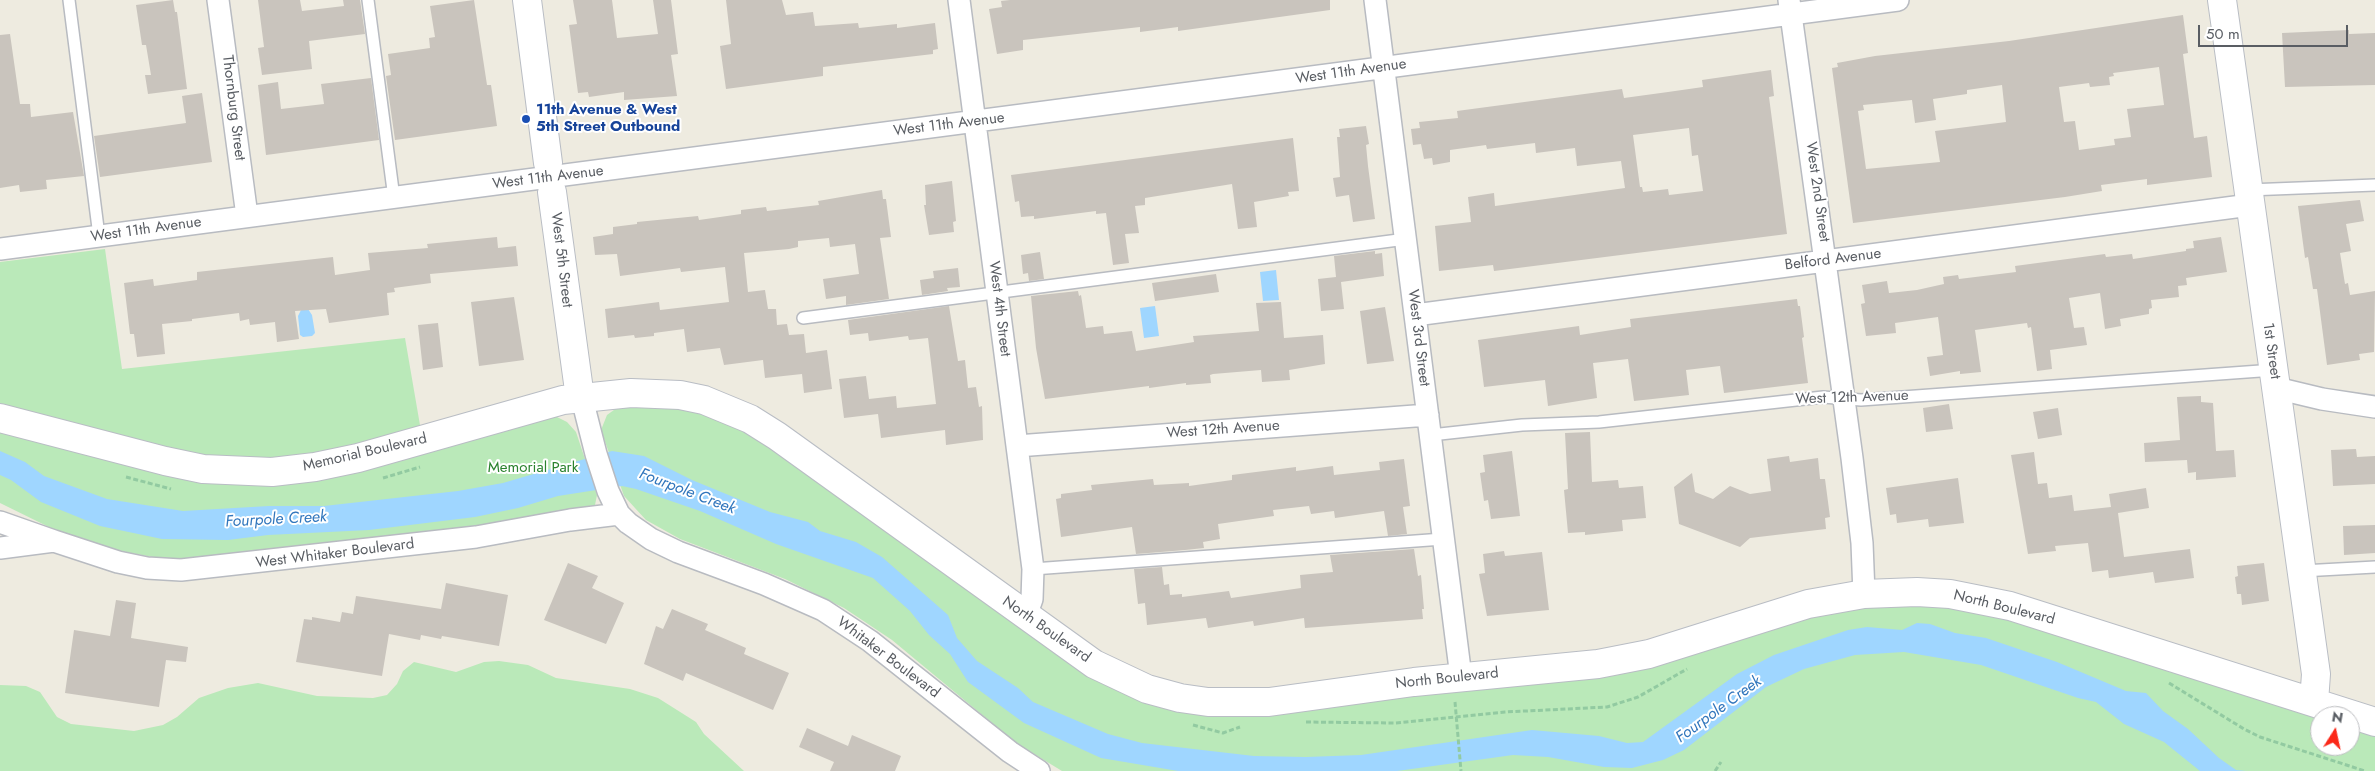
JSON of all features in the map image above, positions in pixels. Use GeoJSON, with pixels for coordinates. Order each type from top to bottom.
{"type":"FeatureCollection","features":[{"type":"Feature","properties":{"kind":"street","name":"Thornburg Street"},"geometry":{"type":"LineString","coordinates":[[218,0],[247,216]]}},
{"type":"Feature","properties":{"kind":"street","name":"West 5th Street"},"geometry":{"type":"LineString","coordinates":[[526,0],[579,390],[596,454],[608,491],[619,514]]}},
{"type":"Feature","properties":{"kind":"street","name":"West 4th Street"},"geometry":{"type":"LineString","coordinates":[[959,0],[1034,569],[1032,599],[1026,616]]}},
{"type":"Feature","properties":{"kind":"street","name":"West 3rd Street"},"geometry":{"type":"LineString","coordinates":[[1375,0],[1430,425],[1458,688]]}},
{"type":"Feature","properties":{"kind":"street","name":"West 11th Avenue"},"geometry":{"type":"LineString","coordinates":[[0,249],[1384,68],[1790,7],[1898,0]]}},
{"type":"Feature","properties":{"kind":"street","name":"1st Street"},"geometry":{"type":"LineString","coordinates":[[2222,0],[2316,674],[2314,702]]}},
{"type":"Feature","properties":{"kind":"street","name":"West 2nd Street"},"geometry":{"type":"LineString","coordinates":[[1790,7],[1826,261],[1862,543],[1864,594]]}},
{"type":"Feature","properties":{"kind":"street","name":"Belford Avenue"},"geometry":{"type":"LineString","coordinates":[[1415,314],[1826,261],[2249,198]]}},
{"type":"Feature","properties":{"kind":"street"},"geometry":{"type":"LineString","coordinates":[[2275,379],[2322,400],[2375,407]]}},
{"type":"Feature","properties":{"kind":"street","name":"Memorial Boulevard"},"geometry":{"type":"LineString","coordinates":[[0,418],[165,461],[203,469],[272,472],[314,467],[358,458],[549,404],[579,390]]}},
{"type":"Feature","properties":{"kind":"street","name":"North Boulevard"},"geometry":{"type":"LineString","coordinates":[[579,390],[663,393],[704,400],[727,407],[777,436],[1094,664],[1120,678],[1180,698],[1208,702],[1269,702],[1458,688],[1649,654],[1808,604],[1864,594],[1917,592],[1982,599],[2375,722]]}},
{"type":"Feature","properties":{"kind":"street","name":"West 12th Avenue"},"geometry":{"type":"LineString","coordinates":[[1017,446],[1430,425]]}},
{"type":"Feature","properties":{"kind":"street","name":"West Whitaker Boulevard"},"geometry":{"type":"LineString","coordinates":[[0,522],[118,562],[147,568],[181,570],[476,537],[570,520],[619,514]]}},
{"type":"Feature","properties":{"kind":"street","name":"Whitaker Boulevard"},"geometry":{"type":"LineString","coordinates":[[619,514],[638,532],[651,539],[799,598],[843,622],[901,665],[1010,752],[1039,771]]}},
{"type":"Feature","properties":{"kind":"street","name":"West Whitaker Boulevard"},"geometry":{"type":"LineString","coordinates":[[0,548],[54,541]]}},
{"type":"Feature","properties":{"kind":"lane"},"geometry":{"type":"LineString","coordinates":[[69,0],[99,236]]}},
{"type":"Feature","properties":{"kind":"lane"},"geometry":{"type":"LineString","coordinates":[[368,0],[394,198]]}},
{"type":"Feature","properties":{"kind":"lane"},"geometry":{"type":"LineString","coordinates":[[2249,198],[2375,185]]}},
{"type":"Feature","properties":{"kind":"lane"},"geometry":{"type":"LineString","coordinates":[[803,318],[1406,239]]}},
{"type":"Feature","properties":{"kind":"lane","name":"West 12th Avenue"},"geometry":{"type":"LineString","coordinates":[[1430,425],[1522,426],[1599,422],[1822,397],[1861,400],[2275,379]]}},
{"type":"Feature","properties":{"kind":"lane"},"geometry":{"type":"LineString","coordinates":[[1034,569],[1443,539]]}},
{"type":"Feature","properties":{"kind":"lane"},"geometry":{"type":"LineString","coordinates":[[2301,571],[2375,567]]}},
{"type":"Feature","properties":{"kind":"path"},"geometry":{"type":"LineString","coordinates":[[1458,688],[1457,726],[1461,771]]}},
{"type":"Feature","properties":{"kind":"path"},"geometry":{"type":"LineString","coordinates":[[1715,771],[1721,762]]}},
{"type":"Feature","properties":{"kind":"green space"},"geometry":{"type":"Polygon","coordinates":[[[105,249],[122,369],[405,338],[421,431],[306,458],[214,460],[0,408],[0,262],[105,249]]]}},
{"type":"Feature","properties":{"kind":"green space"},"geometry":{"type":"Polygon","coordinates":[[[653,404],[700,411],[741,428],[773,448],[946,573],[1206,713],[1801,619],[1834,610],[1898,603],[1949,606],[2011,620],[2310,713],[2310,756],[2360,756],[2360,729],[2375,734],[2375,771],[1062,771],[1016,743],[892,640],[844,608],[785,579],[680,539],[646,520],[624,496],[601,430],[607,415],[618,407],[653,404]]]}},
{"type":"Feature","properties":{"kind":"green space","name":"Memorial Park"},"geometry":{"type":"Polygon","coordinates":[[[553,415],[567,422],[576,432],[597,495],[595,505],[472,527],[174,561],[110,549],[57,531],[0,503],[0,428],[199,479],[553,415]]]}},
{"type":"Feature","properties":{"kind":"green space"},"geometry":{"type":"Polygon","coordinates":[[[499,661],[528,665],[556,678],[630,689],[658,698],[696,722],[704,734],[744,771],[0,771],[0,685],[26,686],[40,692],[57,717],[71,724],[134,731],[163,725],[177,717],[199,698],[228,688],[258,683],[317,696],[373,698],[387,695],[397,684],[403,671],[414,662],[456,672],[484,662],[499,661]]]}},
{"type":"Feature","properties":{"kind":"water"},"geometry":{"type":"Polygon","coordinates":[[[1276,270],[1279,300],[1263,301],[1260,272],[1276,270]]]}},
{"type":"Feature","properties":{"kind":"water"},"geometry":{"type":"Polygon","coordinates":[[[1155,306],[1159,336],[1144,338],[1140,308],[1155,306]]]}},
{"type":"Feature","properties":{"kind":"water"},"geometry":{"type":"Polygon","coordinates":[[[308,309],[312,315],[315,333],[312,336],[303,337],[300,335],[298,316],[301,310],[308,309]]]}},
{"type":"Feature","properties":{"kind":"water","name":"Fourpole Creek"},"geometry":{"type":"Polygon","coordinates":[[[0,451],[25,462],[44,476],[107,499],[183,511],[269,506],[324,506],[458,491],[503,483],[612,451],[644,456],[692,480],[770,512],[808,522],[820,531],[856,542],[882,557],[948,615],[957,638],[977,661],[1018,688],[1033,702],[1108,734],[1142,743],[1254,756],[1306,757],[1361,755],[1532,730],[1599,736],[1627,743],[1643,742],[1737,674],[1774,655],[1848,630],[1867,627],[1902,630],[1917,623],[1930,624],[1955,633],[1986,638],[2057,662],[2126,691],[2146,693],[2163,711],[2188,729],[2219,758],[2236,770],[2246,771],[2200,771],[2164,742],[2124,724],[2096,702],[2078,698],[1981,665],[1904,652],[1855,655],[1804,669],[1766,687],[1684,750],[1663,760],[1632,768],[1604,767],[1548,757],[1513,755],[1397,771],[1178,771],[1101,758],[1024,723],[968,682],[950,654],[929,635],[910,611],[873,578],[776,544],[700,511],[636,489],[622,486],[558,496],[518,508],[475,517],[369,530],[268,535],[228,540],[162,539],[100,526],[41,502],[11,480],[0,475],[0,451]]]}},
{"type":"Feature","properties":{"kind":"building"},"geometry":{"type":"Polygon","coordinates":[[[173,0],[175,12],[177,12],[187,89],[148,94],[145,75],[151,75],[146,45],[142,45],[136,5],[173,0]]]}},
{"type":"Feature","properties":{"kind":"building"},"geometry":{"type":"Polygon","coordinates":[[[258,0],[300,0],[302,11],[344,6],[343,0],[360,0],[365,34],[309,41],[312,69],[262,75],[258,48],[264,47],[258,0]]]}},
{"type":"Feature","properties":{"kind":"building"},"geometry":{"type":"Polygon","coordinates":[[[474,0],[487,85],[491,85],[497,126],[395,140],[386,76],[391,75],[388,54],[430,48],[429,38],[435,37],[430,6],[474,0]]]}},
{"type":"Feature","properties":{"kind":"building"},"geometry":{"type":"Polygon","coordinates":[[[573,0],[612,0],[617,38],[658,34],[653,0],[671,0],[678,54],[671,55],[677,96],[624,100],[624,92],[589,97],[588,92],[578,93],[569,25],[577,24],[573,0]]]}},
{"type":"Feature","properties":{"kind":"building"},"geometry":{"type":"Polygon","coordinates":[[[726,0],[782,0],[786,15],[813,12],[815,26],[858,23],[859,28],[897,24],[897,28],[935,23],[938,49],[933,50],[933,54],[823,67],[823,76],[726,89],[720,46],[731,44],[726,0]]]}},
{"type":"Feature","properties":{"kind":"building"},"geometry":{"type":"Polygon","coordinates":[[[1330,0],[1330,10],[1178,31],[1178,27],[1140,32],[1140,27],[1023,40],[1023,50],[997,54],[989,9],[1002,7],[1001,1],[1330,0]]]}},
{"type":"Feature","properties":{"kind":"building"},"geometry":{"type":"Polygon","coordinates":[[[2183,15],[2188,53],[2183,54],[2194,138],[2207,136],[2212,177],[2147,185],[2147,179],[2101,185],[2102,191],[2065,197],[1853,223],[1832,68],[1838,67],[1837,63],[1875,56],[2009,41],[2183,15]],[[2159,67],[2113,73],[2114,76],[2109,77],[2110,85],[2090,87],[2089,83],[2059,87],[2064,122],[2075,121],[2079,150],[2115,145],[2114,139],[2131,137],[2127,109],[2164,105],[2159,67]],[[2002,85],[1967,90],[1967,94],[1933,99],[1936,120],[1915,123],[1912,100],[1863,105],[1864,110],[1858,111],[1866,169],[1940,162],[1935,131],[2006,122],[2002,85]]]}},
{"type":"Feature","properties":{"kind":"building"},"geometry":{"type":"Polygon","coordinates":[[[2349,30],[2349,34],[2375,33],[2375,85],[2285,87],[2282,33],[2349,30]]]}},
{"type":"Feature","properties":{"kind":"building"},"geometry":{"type":"Polygon","coordinates":[[[10,34],[20,104],[30,104],[31,117],[73,112],[84,176],[46,180],[47,189],[20,192],[19,185],[0,188],[0,35],[10,34]]]}},
{"type":"Feature","properties":{"kind":"building"},"geometry":{"type":"Polygon","coordinates":[[[1771,70],[1774,96],[1769,97],[1787,234],[1494,271],[1493,265],[1439,271],[1435,226],[1471,222],[1468,197],[1494,193],[1495,206],[1625,188],[1621,161],[1577,166],[1575,148],[1536,153],[1535,143],[1487,149],[1486,145],[1450,150],[1450,162],[1433,165],[1432,158],[1424,159],[1421,144],[1413,145],[1411,129],[1420,128],[1419,122],[1458,118],[1457,111],[1622,89],[1624,98],[1703,87],[1702,80],[1771,70]],[[1689,128],[1633,135],[1640,187],[1642,187],[1643,192],[1668,189],[1669,195],[1703,191],[1698,155],[1692,156],[1689,128]]]}},
{"type":"Feature","properties":{"kind":"building"},"geometry":{"type":"Polygon","coordinates":[[[371,78],[379,140],[266,155],[258,85],[278,82],[281,109],[324,104],[321,84],[371,78]]]}},
{"type":"Feature","properties":{"kind":"building"},"geometry":{"type":"Polygon","coordinates":[[[202,93],[212,162],[100,177],[94,136],[186,123],[182,96],[202,93]]]}},
{"type":"Feature","properties":{"kind":"building"},"geometry":{"type":"Polygon","coordinates":[[[1366,126],[1369,144],[1366,145],[1368,166],[1375,219],[1353,222],[1349,195],[1336,197],[1333,178],[1340,177],[1337,137],[1340,137],[1339,129],[1366,126]]]}},
{"type":"Feature","properties":{"kind":"building"},"geometry":{"type":"Polygon","coordinates":[[[1293,138],[1299,191],[1288,192],[1289,196],[1254,202],[1257,227],[1238,229],[1232,184],[1145,198],[1145,205],[1135,206],[1139,233],[1125,234],[1129,263],[1113,265],[1106,213],[1096,214],[1096,211],[1034,219],[1034,216],[1021,217],[1019,201],[1015,202],[1011,175],[1293,138]]]}},
{"type":"Feature","properties":{"kind":"building"},"geometry":{"type":"Polygon","coordinates":[[[952,181],[956,221],[953,222],[954,232],[929,235],[924,205],[926,205],[925,185],[952,181]]]}},
{"type":"Feature","properties":{"kind":"building"},"geometry":{"type":"Polygon","coordinates":[[[882,190],[883,199],[886,199],[891,237],[880,238],[889,299],[846,305],[846,296],[826,299],[823,279],[859,274],[855,244],[830,247],[829,238],[798,241],[798,247],[789,249],[744,253],[748,292],[765,290],[768,309],[776,309],[777,325],[787,324],[789,335],[804,334],[806,353],[827,350],[832,389],[804,393],[802,374],[765,378],[763,360],[724,365],[720,348],[687,352],[684,329],[654,333],[654,336],[635,338],[634,335],[608,338],[605,309],[659,302],[660,310],[729,302],[725,267],[681,272],[680,268],[620,276],[617,254],[595,255],[593,237],[613,234],[613,227],[637,224],[637,222],[698,216],[699,220],[741,214],[741,210],[766,207],[767,211],[819,205],[818,201],[882,190]]]}},
{"type":"Feature","properties":{"kind":"building"},"geometry":{"type":"Polygon","coordinates":[[[2360,200],[2364,221],[2346,224],[2351,251],[2340,253],[2345,284],[2348,283],[2350,295],[2375,291],[2374,352],[2359,354],[2360,360],[2327,365],[2317,289],[2313,289],[2308,257],[2305,258],[2298,206],[2360,200]]]}},
{"type":"Feature","properties":{"kind":"building"},"geometry":{"type":"Polygon","coordinates":[[[497,237],[498,248],[516,246],[518,266],[430,274],[431,283],[394,288],[395,292],[387,293],[389,315],[329,323],[326,309],[295,311],[299,339],[277,342],[275,322],[250,325],[249,319],[240,321],[239,313],[162,324],[165,354],[137,357],[134,334],[130,334],[124,283],[153,279],[154,286],[197,280],[197,272],[333,257],[335,275],[370,270],[368,253],[428,248],[427,244],[497,237]]]}},
{"type":"Feature","properties":{"kind":"building"},"geometry":{"type":"Polygon","coordinates":[[[2221,237],[2227,272],[2186,278],[2187,285],[2178,286],[2179,297],[2151,300],[2152,308],[2149,309],[2149,314],[2120,319],[2121,326],[2105,329],[2100,293],[2069,298],[2074,328],[2084,327],[2087,345],[2050,350],[2052,369],[2037,371],[2031,327],[2028,328],[2027,323],[1975,330],[1981,372],[1960,374],[1960,371],[1930,376],[1927,357],[1943,355],[1938,317],[1895,323],[1896,333],[1866,336],[1861,304],[1865,303],[1862,285],[1887,281],[1889,293],[1917,290],[1944,284],[1943,277],[1958,275],[1959,279],[2016,272],[2015,266],[2105,254],[2106,257],[2132,254],[2133,259],[2186,251],[2186,249],[2194,248],[2193,241],[2221,237]]]}},
{"type":"Feature","properties":{"kind":"building"},"geometry":{"type":"Polygon","coordinates":[[[1375,251],[1375,254],[1382,253],[1384,276],[1341,282],[1344,309],[1321,311],[1318,279],[1336,277],[1334,256],[1375,251]]]}},
{"type":"Feature","properties":{"kind":"building"},"geometry":{"type":"Polygon","coordinates":[[[1040,252],[1044,279],[1029,281],[1028,273],[1023,274],[1021,255],[1040,252]]]}},
{"type":"Feature","properties":{"kind":"building"},"geometry":{"type":"Polygon","coordinates":[[[958,268],[960,287],[947,288],[948,291],[922,295],[920,280],[934,278],[933,271],[958,268]]]}},
{"type":"Feature","properties":{"kind":"building"},"geometry":{"type":"Polygon","coordinates":[[[1216,274],[1219,292],[1155,301],[1152,283],[1216,274]]]}},
{"type":"Feature","properties":{"kind":"building"},"geometry":{"type":"Polygon","coordinates":[[[1078,291],[1079,296],[1081,295],[1086,328],[1103,326],[1104,334],[1132,331],[1136,351],[1194,342],[1193,336],[1259,331],[1256,303],[1281,302],[1284,338],[1323,335],[1325,364],[1289,370],[1290,380],[1262,382],[1261,370],[1213,374],[1210,375],[1211,383],[1186,385],[1186,383],[1149,388],[1149,386],[1045,399],[1036,348],[1031,296],[1078,291]]]}},
{"type":"Feature","properties":{"kind":"building"},"geometry":{"type":"Polygon","coordinates":[[[514,297],[524,360],[479,366],[471,302],[514,297]]]}},
{"type":"Feature","properties":{"kind":"building"},"geometry":{"type":"Polygon","coordinates":[[[1797,299],[1798,306],[1800,306],[1808,383],[1724,393],[1720,366],[1686,370],[1689,395],[1634,401],[1628,359],[1593,363],[1597,398],[1548,406],[1545,380],[1484,387],[1478,340],[1579,326],[1580,335],[1631,327],[1630,319],[1797,299]]]}},
{"type":"Feature","properties":{"kind":"building"},"geometry":{"type":"Polygon","coordinates":[[[949,306],[958,361],[965,360],[968,388],[976,387],[979,407],[982,406],[983,440],[946,445],[945,430],[881,438],[878,414],[844,418],[839,379],[866,376],[869,399],[896,396],[897,408],[936,404],[928,338],[909,340],[908,336],[869,341],[868,333],[850,335],[848,320],[949,306]]]}},
{"type":"Feature","properties":{"kind":"building"},"geometry":{"type":"Polygon","coordinates":[[[1385,307],[1394,361],[1367,364],[1360,311],[1385,307]]]}},
{"type":"Feature","properties":{"kind":"building"},"geometry":{"type":"Polygon","coordinates":[[[438,323],[443,367],[423,370],[418,325],[438,323]]]}},
{"type":"Feature","properties":{"kind":"building"},"geometry":{"type":"Polygon","coordinates":[[[2201,396],[2201,402],[2213,403],[2216,451],[2234,450],[2236,477],[2196,480],[2196,472],[2188,473],[2187,460],[2145,462],[2144,443],[2180,440],[2177,397],[2201,396]]]}},
{"type":"Feature","properties":{"kind":"building"},"geometry":{"type":"Polygon","coordinates":[[[1949,404],[1953,429],[1926,432],[1923,408],[1949,404]]]}},
{"type":"Feature","properties":{"kind":"building"},"geometry":{"type":"Polygon","coordinates":[[[2058,408],[2062,435],[2038,439],[2033,412],[2058,408]]]}},
{"type":"Feature","properties":{"kind":"building"},"geometry":{"type":"Polygon","coordinates":[[[1590,432],[1592,482],[1618,480],[1619,488],[1643,486],[1646,518],[1622,520],[1623,531],[1585,535],[1585,532],[1568,533],[1564,490],[1568,489],[1565,433],[1590,432]]]}},
{"type":"Feature","properties":{"kind":"building"},"geometry":{"type":"Polygon","coordinates":[[[2356,449],[2357,457],[2375,456],[2375,484],[2333,486],[2331,450],[2356,449]]]}},
{"type":"Feature","properties":{"kind":"building"},"geometry":{"type":"Polygon","coordinates":[[[1512,451],[1520,516],[1491,519],[1488,500],[1484,501],[1480,473],[1485,472],[1483,455],[1512,451]]]}},
{"type":"Feature","properties":{"kind":"building"},"geometry":{"type":"Polygon","coordinates":[[[2034,452],[2038,484],[2047,483],[2049,498],[2072,495],[2074,511],[2111,507],[2109,494],[2146,488],[2149,508],[2118,513],[2124,557],[2190,549],[2194,578],[2155,583],[2153,572],[2109,578],[2108,570],[2092,572],[2088,543],[2055,546],[2056,551],[2028,554],[2011,455],[2034,452]]]}},
{"type":"Feature","properties":{"kind":"building"},"geometry":{"type":"Polygon","coordinates":[[[1789,456],[1790,462],[1818,458],[1820,479],[1825,479],[1830,517],[1825,518],[1826,529],[1750,538],[1740,547],[1679,524],[1674,487],[1692,473],[1695,492],[1713,499],[1730,486],[1750,494],[1771,491],[1767,459],[1789,456]]]}},
{"type":"Feature","properties":{"kind":"building"},"geometry":{"type":"Polygon","coordinates":[[[1404,459],[1410,506],[1403,507],[1407,534],[1388,536],[1384,511],[1335,518],[1334,511],[1311,514],[1309,506],[1273,510],[1274,516],[1218,524],[1220,539],[1203,542],[1204,548],[1136,554],[1132,527],[1061,537],[1056,499],[1061,498],[1061,494],[1092,490],[1091,485],[1153,479],[1154,485],[1189,483],[1189,486],[1232,480],[1232,475],[1296,467],[1296,471],[1333,466],[1334,475],[1380,470],[1379,462],[1404,459]]]}},
{"type":"Feature","properties":{"kind":"building"},"geometry":{"type":"Polygon","coordinates":[[[1958,478],[1964,523],[1929,527],[1928,519],[1897,523],[1896,514],[1890,515],[1886,488],[1958,478]]]}},
{"type":"Feature","properties":{"kind":"building"},"geometry":{"type":"Polygon","coordinates":[[[2375,525],[2375,553],[2344,555],[2343,526],[2375,525]]]}},
{"type":"Feature","properties":{"kind":"building"},"geometry":{"type":"Polygon","coordinates":[[[1414,549],[1418,576],[1421,575],[1423,619],[1305,628],[1304,618],[1254,626],[1253,621],[1208,628],[1206,618],[1147,625],[1145,603],[1138,604],[1134,569],[1162,567],[1164,585],[1169,584],[1170,595],[1182,594],[1182,597],[1229,591],[1231,598],[1301,588],[1300,575],[1333,572],[1330,555],[1414,549]]]}},
{"type":"Feature","properties":{"kind":"building"},"geometry":{"type":"Polygon","coordinates":[[[1504,551],[1505,556],[1542,552],[1549,610],[1487,616],[1479,574],[1485,573],[1483,554],[1504,551]]]}},
{"type":"Feature","properties":{"kind":"building"},"geometry":{"type":"Polygon","coordinates":[[[568,563],[598,576],[592,588],[624,603],[606,644],[544,620],[568,563]]]}},
{"type":"Feature","properties":{"kind":"building"},"geometry":{"type":"Polygon","coordinates":[[[2264,563],[2269,601],[2242,605],[2241,594],[2237,594],[2235,577],[2238,576],[2237,566],[2264,563]]]}},
{"type":"Feature","properties":{"kind":"building"},"geometry":{"type":"Polygon","coordinates":[[[446,583],[508,595],[499,646],[442,636],[441,639],[421,635],[420,640],[389,634],[382,676],[296,662],[304,619],[312,620],[312,617],[340,622],[342,612],[353,614],[356,596],[441,609],[446,583]]]}},
{"type":"Feature","properties":{"kind":"building"},"geometry":{"type":"Polygon","coordinates":[[[116,600],[136,603],[131,638],[188,647],[186,662],[166,660],[159,707],[65,693],[74,630],[110,636],[116,600]]]}},
{"type":"Feature","properties":{"kind":"building"},"geometry":{"type":"Polygon","coordinates":[[[672,609],[708,624],[705,630],[746,648],[744,654],[789,673],[773,710],[686,673],[683,681],[644,664],[656,626],[663,629],[672,609]]]}},
{"type":"Feature","properties":{"kind":"building"},"geometry":{"type":"Polygon","coordinates":[[[807,728],[848,746],[852,735],[901,756],[895,771],[830,771],[834,762],[799,747],[807,728]]]}},
{"type":"Feature","properties":{"kind":"place","name":"11th Avenue & West 5th Street Outbound"},"geometry":{"type":"Point","coordinates":[526,119]}}]}
